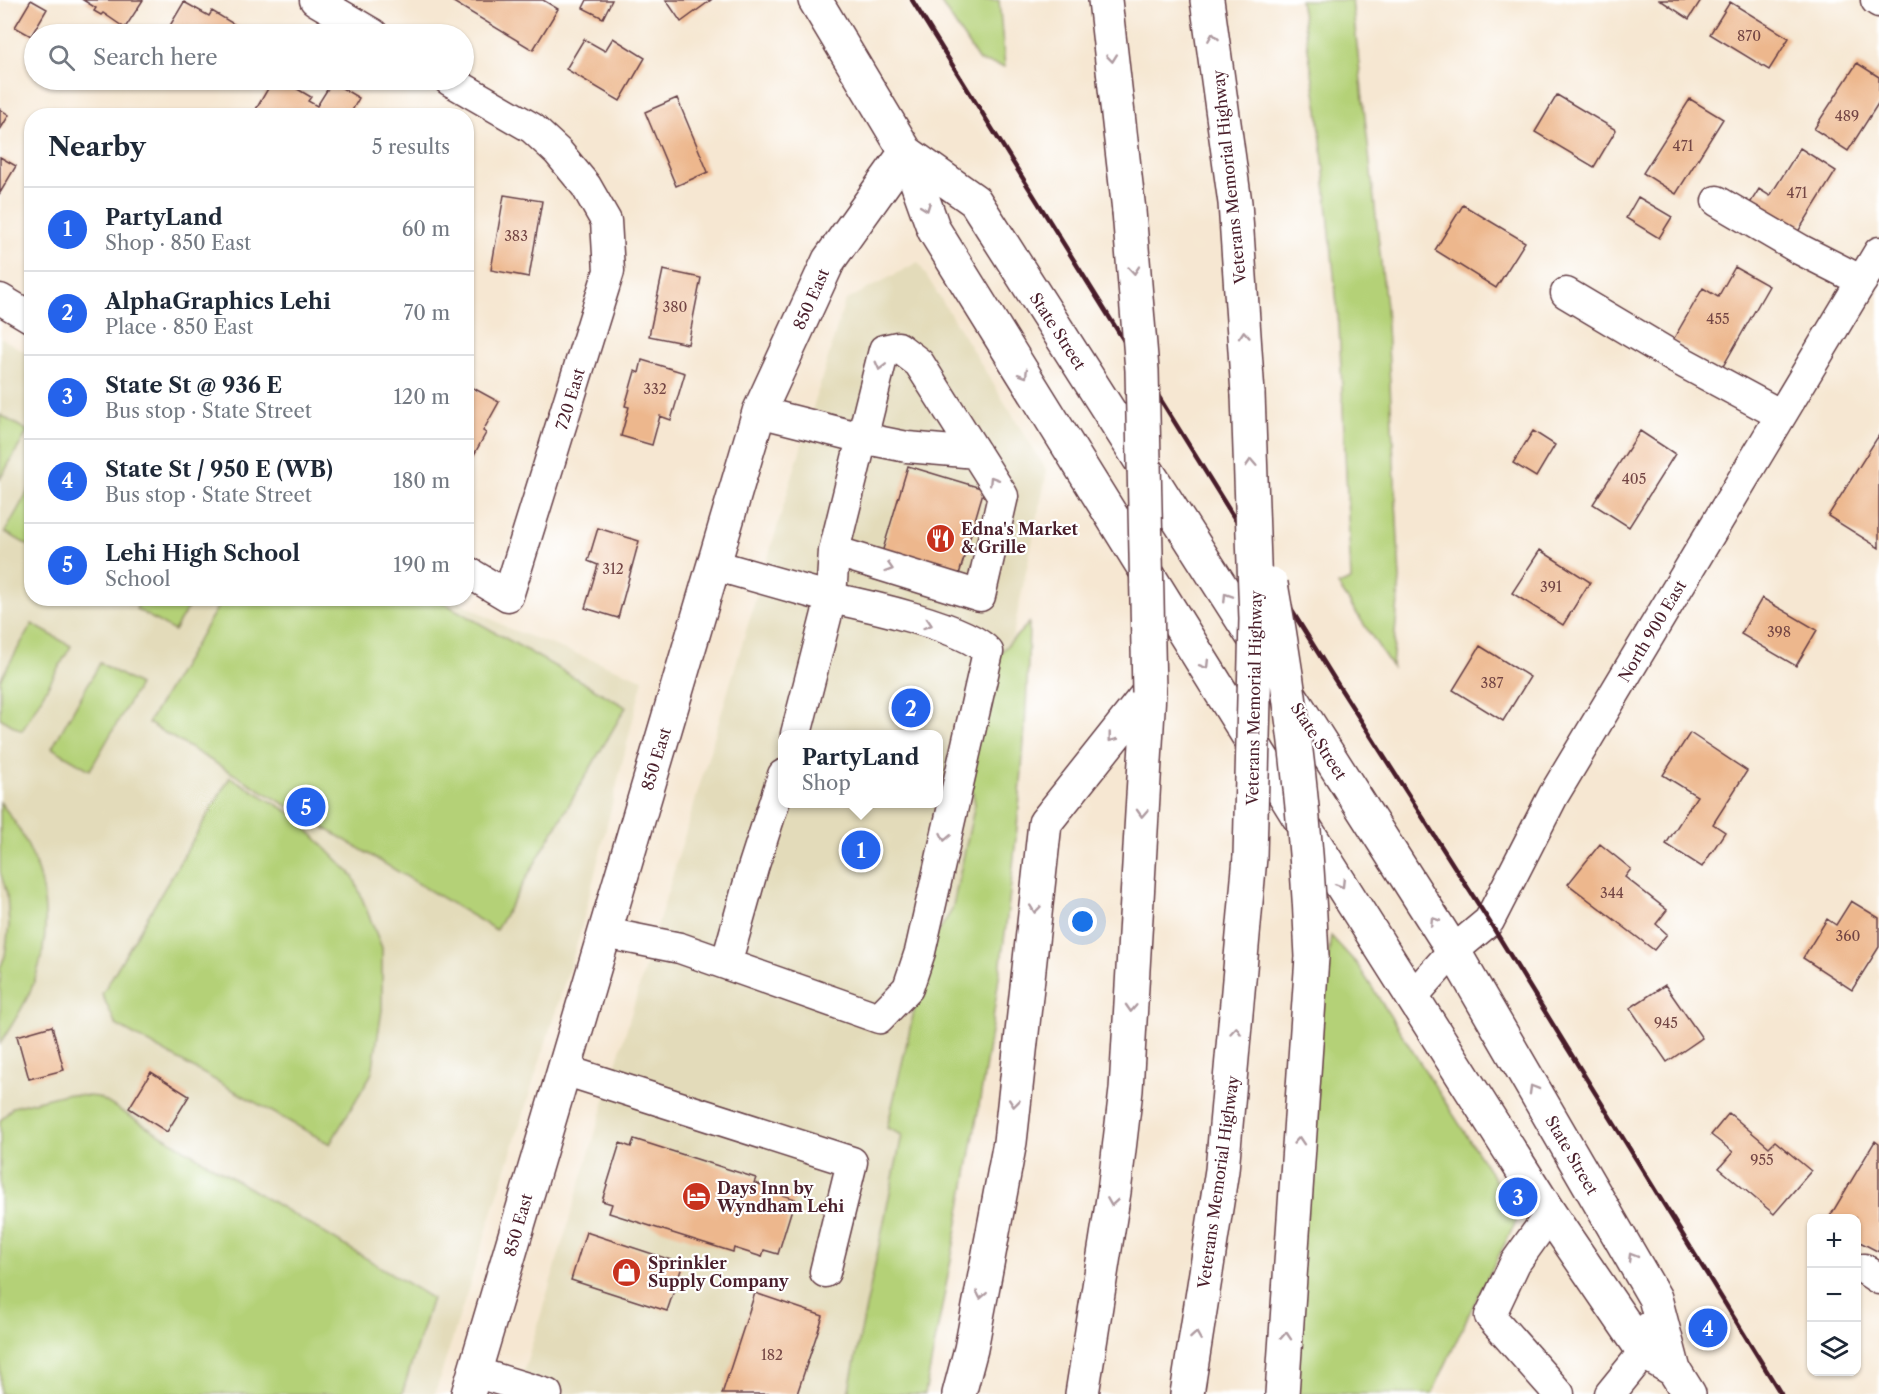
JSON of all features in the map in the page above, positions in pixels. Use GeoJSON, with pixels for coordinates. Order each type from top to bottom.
{"type":"FeatureCollection","features":[{"type":"Feature","properties":{"kind":"main road","name":"State Street"},"geometry":{"type":"LineString","coordinates":[[815,0],[906,152],[934,230],[1412,998],[1550,1214],[1644,1352],[1682,1382]]}},
{"type":"Feature","properties":{"kind":"main road"},"geometry":{"type":"LineString","coordinates":[[1082,1394],[1114,1192],[1126,1090],[1149,692],[1142,370],[1129,211],[1106,0]]}},
{"type":"Feature","properties":{"kind":"main road","name":"Veterans Memorial Highway"},"geometry":{"type":"LineString","coordinates":[[1187,1394],[1222,1170],[1250,857],[1256,655],[1248,394],[1235,203],[1207,0]]}},
{"type":"Feature","properties":{"kind":"main road","name":"State Street"},"geometry":{"type":"LineString","coordinates":[[906,152],[975,201],[1453,951],[1655,1298],[1682,1382]]}},
{"type":"Feature","properties":{"kind":"main road","name":"850 East"},"geometry":{"type":"LineString","coordinates":[[471,1383],[759,412],[829,260],[906,152]]}},
{"type":"Feature","properties":{"kind":"main road"},"geometry":{"type":"LineString","coordinates":[[1253,506],[1280,634],[1296,732],[1304,806],[1312,957],[1282,1394]]}},
{"type":"Feature","properties":{"kind":"main road"},"geometry":{"type":"LineString","coordinates":[[959,1394],[971,1348],[1010,1142],[1045,823],[1149,692]]}},
{"type":"Feature","properties":{"kind":"street"},"geometry":{"type":"LineString","coordinates":[[315,0],[356,24]]}},
{"type":"Feature","properties":{"kind":"street","name":"720 East"},"geometry":{"type":"LineString","coordinates":[[466,90],[532,128],[558,152],[596,201],[606,221],[609,271],[508,596],[474,577]]}},
{"type":"Feature","properties":{"kind":"street"},"geometry":{"type":"LineString","coordinates":[[1718,201],[1801,250],[1862,280]]}},
{"type":"Feature","properties":{"kind":"street","name":"North 900 East"},"geometry":{"type":"LineString","coordinates":[[1412,998],[1453,951],[1489,921],[1553,796],[1879,252]]}},
{"type":"Feature","properties":{"kind":"street"},"geometry":{"type":"LineString","coordinates":[[1566,293],[1677,359],[1781,416]]}},
{"type":"Feature","properties":{"kind":"street"},"geometry":{"type":"LineString","coordinates":[[0,299],[24,313]]}},
{"type":"Feature","properties":{"kind":"street"},"geometry":{"type":"LineString","coordinates":[[797,730],[831,598],[834,551],[884,350],[898,347],[919,363],[1003,496],[992,552],[980,596],[834,551]]}},
{"type":"Feature","properties":{"kind":"street"},"geometry":{"type":"LineString","coordinates":[[759,412],[907,447],[976,453]]}},
{"type":"Feature","properties":{"kind":"street"},"geometry":{"type":"LineString","coordinates":[[605,933],[680,948],[879,1018],[909,988],[920,952],[988,652],[981,643],[937,627],[872,607],[831,598],[714,565]]}},
{"type":"Feature","properties":{"kind":"street"},"geometry":{"type":"LineString","coordinates":[[726,964],[778,790]]}},
{"type":"Feature","properties":{"kind":"street"},"geometry":{"type":"LineString","coordinates":[[564,1070],[852,1162],[825,1272]]}},
{"type":"Feature","properties":{"kind":"street"},"geometry":{"type":"LineString","coordinates":[[1550,1214],[1515,1263],[1490,1316],[1559,1394]]}},
{"type":"Feature","properties":{"kind":"street"},"geometry":{"type":"LineString","coordinates":[[1610,1394],[1644,1352],[1655,1298]]}},
{"type":"Feature","properties":{"kind":"street"},"geometry":{"type":"LineString","coordinates":[[471,1383],[545,1394]]}},
{"type":"Feature","properties":{"kind":"shaded area"},"geometry":{"type":"Polygon","coordinates":[[[918,262],[1047,471],[855,1394],[517,1394],[845,301],[918,262]]]}},
{"type":"Feature","properties":{"kind":"shaded area"},"geometry":{"type":"Polygon","coordinates":[[[0,337],[24,352],[24,606],[467,606],[510,629],[643,679],[580,934],[435,1394],[0,1394],[0,337]]]}},
{"type":"Feature","properties":{"kind":"green space"},"geometry":{"type":"Polygon","coordinates":[[[939,0],[999,0],[1005,67],[979,61],[939,0]]]}},
{"type":"Feature","properties":{"kind":"green space"},"geometry":{"type":"Polygon","coordinates":[[[1300,0],[1352,0],[1386,307],[1400,579],[1392,667],[1338,585],[1351,580],[1339,326],[1318,110],[1300,0]]]}},
{"type":"Feature","properties":{"kind":"green space"},"geometry":{"type":"Polygon","coordinates":[[[0,415],[24,429],[24,438],[0,479],[0,415]]]}},
{"type":"Feature","properties":{"kind":"green space"},"geometry":{"type":"Polygon","coordinates":[[[24,498],[24,543],[5,532],[24,498]]]}},
{"type":"Feature","properties":{"kind":"green space"},"geometry":{"type":"Polygon","coordinates":[[[138,606],[189,606],[174,631],[136,609],[138,606]]]}},
{"type":"Feature","properties":{"kind":"green space"},"geometry":{"type":"Polygon","coordinates":[[[218,606],[449,606],[626,707],[496,930],[148,723],[218,606]]]}},
{"type":"Feature","properties":{"kind":"green space"},"geometry":{"type":"Polygon","coordinates":[[[1029,623],[1018,817],[1008,914],[979,1107],[925,1394],[848,1394],[902,1135],[887,1128],[929,947],[952,910],[975,804],[969,773],[998,655],[1029,623]]]}},
{"type":"Feature","properties":{"kind":"green space"},"geometry":{"type":"Polygon","coordinates":[[[32,624],[71,646],[22,731],[0,718],[0,680],[32,624]]]}},
{"type":"Feature","properties":{"kind":"green space"},"geometry":{"type":"Polygon","coordinates":[[[100,663],[139,685],[90,770],[52,748],[100,663]]]}},
{"type":"Feature","properties":{"kind":"green space"},"geometry":{"type":"Polygon","coordinates":[[[230,777],[291,813],[353,876],[382,948],[382,1010],[372,1073],[330,1144],[116,1025],[102,994],[230,777]]]}},
{"type":"Feature","properties":{"kind":"green space"},"geometry":{"type":"Polygon","coordinates":[[[0,802],[26,842],[35,864],[42,886],[45,932],[42,955],[32,988],[0,1044],[0,968],[5,956],[9,925],[7,894],[0,872],[0,802]]]}},
{"type":"Feature","properties":{"kind":"green space"},"geometry":{"type":"Polygon","coordinates":[[[1331,936],[1357,964],[1515,1211],[1517,1220],[1467,1318],[1432,1394],[1295,1394],[1312,1075],[1331,936]]]}},
{"type":"Feature","properties":{"kind":"green space"},"geometry":{"type":"Polygon","coordinates":[[[65,1094],[98,1097],[432,1298],[402,1394],[0,1394],[0,1121],[13,1107],[65,1094]]]}},
{"type":"Feature","properties":{"kind":"building"},"geometry":{"type":"Polygon","coordinates":[[[31,0],[47,9],[38,24],[24,24],[24,32],[15,27],[31,0]]]}},
{"type":"Feature","properties":{"kind":"building"},"geometry":{"type":"Polygon","coordinates":[[[83,0],[143,0],[128,24],[119,24],[103,13],[101,15],[94,11],[96,8],[83,0]]]}},
{"type":"Feature","properties":{"kind":"building"},"geometry":{"type":"Polygon","coordinates":[[[450,0],[543,0],[558,9],[533,50],[450,0]]]}},
{"type":"Feature","properties":{"kind":"building"},"geometry":{"type":"Polygon","coordinates":[[[587,0],[612,0],[603,18],[583,8],[587,0]]]}},
{"type":"Feature","properties":{"kind":"building"},"geometry":{"type":"Polygon","coordinates":[[[666,0],[711,0],[681,22],[666,0]]]}},
{"type":"Feature","properties":{"kind":"building"},"geometry":{"type":"Polygon","coordinates":[[[1660,0],[1701,0],[1689,19],[1660,0]]]}},
{"type":"Feature","properties":{"kind":"building"},"geometry":{"type":"Polygon","coordinates":[[[184,2],[209,16],[212,11],[234,24],[171,24],[184,2]]]}},
{"type":"Feature","properties":{"kind":"building"},"geometry":{"type":"Polygon","coordinates":[[[1730,2],[1789,38],[1769,70],[1710,34],[1730,2]]]}},
{"type":"Feature","properties":{"kind":"building"},"geometry":{"type":"Polygon","coordinates":[[[613,38],[645,58],[620,101],[566,69],[584,39],[605,51],[613,38]]]}},
{"type":"Feature","properties":{"kind":"building"},"geometry":{"type":"Polygon","coordinates":[[[1857,63],[1879,77],[1879,102],[1848,151],[1814,129],[1857,63]]]}},
{"type":"Feature","properties":{"kind":"building"},"geometry":{"type":"Polygon","coordinates":[[[267,90],[299,90],[311,97],[308,101],[317,106],[327,90],[346,90],[359,98],[353,108],[257,108],[267,90]]]}},
{"type":"Feature","properties":{"kind":"building"},"geometry":{"type":"Polygon","coordinates":[[[1557,95],[1616,130],[1594,167],[1535,132],[1557,95]]]}},
{"type":"Feature","properties":{"kind":"building"},"geometry":{"type":"Polygon","coordinates":[[[677,98],[708,172],[676,186],[645,112],[677,98]]]}},
{"type":"Feature","properties":{"kind":"building"},"geometry":{"type":"Polygon","coordinates":[[[1690,99],[1723,119],[1676,194],[1643,173],[1690,99]]]}},
{"type":"Feature","properties":{"kind":"building"},"geometry":{"type":"Polygon","coordinates":[[[0,109],[9,115],[0,130],[0,109]]]}},
{"type":"Feature","properties":{"kind":"building"},"geometry":{"type":"Polygon","coordinates":[[[1800,148],[1836,171],[1796,235],[1749,205],[1759,189],[1770,196],[1800,148]]]}},
{"type":"Feature","properties":{"kind":"building"},"geometry":{"type":"Polygon","coordinates":[[[0,157],[16,166],[0,193],[0,157]]]}},
{"type":"Feature","properties":{"kind":"building"},"geometry":{"type":"Polygon","coordinates":[[[504,195],[542,201],[529,277],[491,270],[504,195]]]}},
{"type":"Feature","properties":{"kind":"building"},"geometry":{"type":"Polygon","coordinates":[[[1638,197],[1672,217],[1659,238],[1626,218],[1638,197]]]}},
{"type":"Feature","properties":{"kind":"building"},"geometry":{"type":"Polygon","coordinates":[[[1463,205],[1525,242],[1496,288],[1435,250],[1463,205]]]}},
{"type":"Feature","properties":{"kind":"building"},"geometry":{"type":"Polygon","coordinates":[[[1735,267],[1769,286],[1722,368],[1673,340],[1703,288],[1718,297],[1735,267]]]}},
{"type":"Feature","properties":{"kind":"building"},"geometry":{"type":"Polygon","coordinates":[[[663,270],[701,278],[688,344],[649,336],[663,270]]]}},
{"type":"Feature","properties":{"kind":"building"},"geometry":{"type":"Polygon","coordinates":[[[642,360],[685,373],[671,420],[660,416],[652,445],[621,436],[629,407],[625,406],[635,371],[639,373],[642,360]]]}},
{"type":"Feature","properties":{"kind":"building"},"geometry":{"type":"Polygon","coordinates":[[[474,388],[499,402],[483,431],[486,433],[474,455],[474,388]]]}},
{"type":"Feature","properties":{"kind":"building"},"geometry":{"type":"Polygon","coordinates":[[[1533,431],[1555,445],[1536,477],[1513,463],[1533,431]]]}},
{"type":"Feature","properties":{"kind":"building"},"geometry":{"type":"Polygon","coordinates":[[[1640,431],[1675,454],[1629,527],[1593,504],[1640,431]]]}},
{"type":"Feature","properties":{"kind":"building"},"geometry":{"type":"Polygon","coordinates":[[[1879,435],[1879,548],[1828,516],[1879,435]]]}},
{"type":"Feature","properties":{"kind":"building"},"geometry":{"type":"Polygon","coordinates":[[[908,466],[984,489],[958,578],[881,556],[908,466]]]}},
{"type":"Feature","properties":{"kind":"building"},"geometry":{"type":"Polygon","coordinates":[[[598,528],[639,541],[618,618],[585,608],[598,565],[588,561],[598,528]]]}},
{"type":"Feature","properties":{"kind":"building"},"geometry":{"type":"Polygon","coordinates":[[[1540,550],[1590,582],[1563,625],[1512,593],[1540,550]]]}},
{"type":"Feature","properties":{"kind":"building"},"geometry":{"type":"Polygon","coordinates":[[[1762,598],[1817,630],[1796,666],[1741,634],[1762,598]]]}},
{"type":"Feature","properties":{"kind":"building"},"geometry":{"type":"Polygon","coordinates":[[[1480,646],[1530,677],[1503,721],[1453,690],[1480,646]]]}},
{"type":"Feature","properties":{"kind":"building"},"geometry":{"type":"Polygon","coordinates":[[[1690,733],[1747,771],[1713,824],[1725,832],[1702,867],[1666,844],[1697,796],[1663,775],[1690,733]]]}},
{"type":"Feature","properties":{"kind":"building"},"geometry":{"type":"Polygon","coordinates":[[[1600,844],[1631,869],[1625,877],[1667,910],[1656,924],[1667,934],[1654,950],[1568,884],[1600,844]]]}},
{"type":"Feature","properties":{"kind":"building"},"geometry":{"type":"Polygon","coordinates":[[[1851,901],[1879,918],[1879,947],[1852,990],[1803,958],[1827,919],[1836,925],[1851,901]]]}},
{"type":"Feature","properties":{"kind":"building"},"geometry":{"type":"Polygon","coordinates":[[[1665,985],[1702,1038],[1667,1062],[1630,1008],[1665,985]]]}},
{"type":"Feature","properties":{"kind":"building"},"geometry":{"type":"Polygon","coordinates":[[[52,1026],[64,1070],[29,1079],[17,1036],[52,1026]]]}},
{"type":"Feature","properties":{"kind":"building"},"geometry":{"type":"Polygon","coordinates":[[[151,1072],[189,1096],[167,1132],[129,1108],[151,1072]]]}},
{"type":"Feature","properties":{"kind":"building"},"geometry":{"type":"Polygon","coordinates":[[[1729,1113],[1769,1147],[1775,1141],[1811,1171],[1774,1214],[1719,1168],[1733,1152],[1711,1135],[1729,1113]]]}},
{"type":"Feature","properties":{"kind":"building","name":"Days Inn by Wyndham Lehi"},"geometry":{"type":"Polygon","coordinates":[[[634,1139],[756,1178],[754,1183],[783,1191],[782,1195],[795,1199],[778,1254],[764,1250],[762,1257],[734,1248],[733,1252],[609,1213],[612,1204],[602,1201],[620,1143],[631,1147],[634,1139]]]}},
{"type":"Feature","properties":{"kind":"building"},"geometry":{"type":"Polygon","coordinates":[[[1875,1141],[1879,1144],[1879,1252],[1861,1243],[1861,1214],[1831,1214],[1875,1141]]]}},
{"type":"Feature","properties":{"kind":"building","name":"Sprinkler Supply Company"},"geometry":{"type":"Polygon","coordinates":[[[586,1232],[683,1264],[667,1311],[571,1280],[586,1232]]]}},
{"type":"Feature","properties":{"kind":"building"},"geometry":{"type":"Polygon","coordinates":[[[755,1293],[823,1316],[797,1394],[722,1394],[755,1293]]]}},
{"type":"Feature","properties":{"kind":"railway"},"geometry":{"type":"LineString","coordinates":[[912,0],[1335,680],[1489,921],[1781,1394]]}},
{"type":"Feature","properties":{"kind":"place","name":"Edna's Market & Grille"},"geometry":{"type":"Point","coordinates":[940,538]}},
{"type":"Feature","properties":{"kind":"place","name":"AlphaGraphics Lehi"},"geometry":{"type":"Point","coordinates":[911,708]}},
{"type":"Feature","properties":{"kind":"place","name":"Lehi High School"},"geometry":{"type":"Point","coordinates":[306,807]}},
{"type":"Feature","properties":{"kind":"place","name":"PartyLand"},"geometry":{"type":"Point","coordinates":[861,850]}},
{"type":"Feature","properties":{"kind":"place","name":"Days Inn by Wyndham Lehi"},"geometry":{"type":"Point","coordinates":[696,1197]}},
{"type":"Feature","properties":{"kind":"place","name":"State St @ 936 E"},"geometry":{"type":"Point","coordinates":[1518,1197]}},
{"type":"Feature","properties":{"kind":"place","name":"Sprinkler Supply Company"},"geometry":{"type":"Point","coordinates":[627,1272]}},
{"type":"Feature","properties":{"kind":"place","name":"State St / 950 E (WB)"},"geometry":{"type":"Point","coordinates":[1708,1328]}}]}
